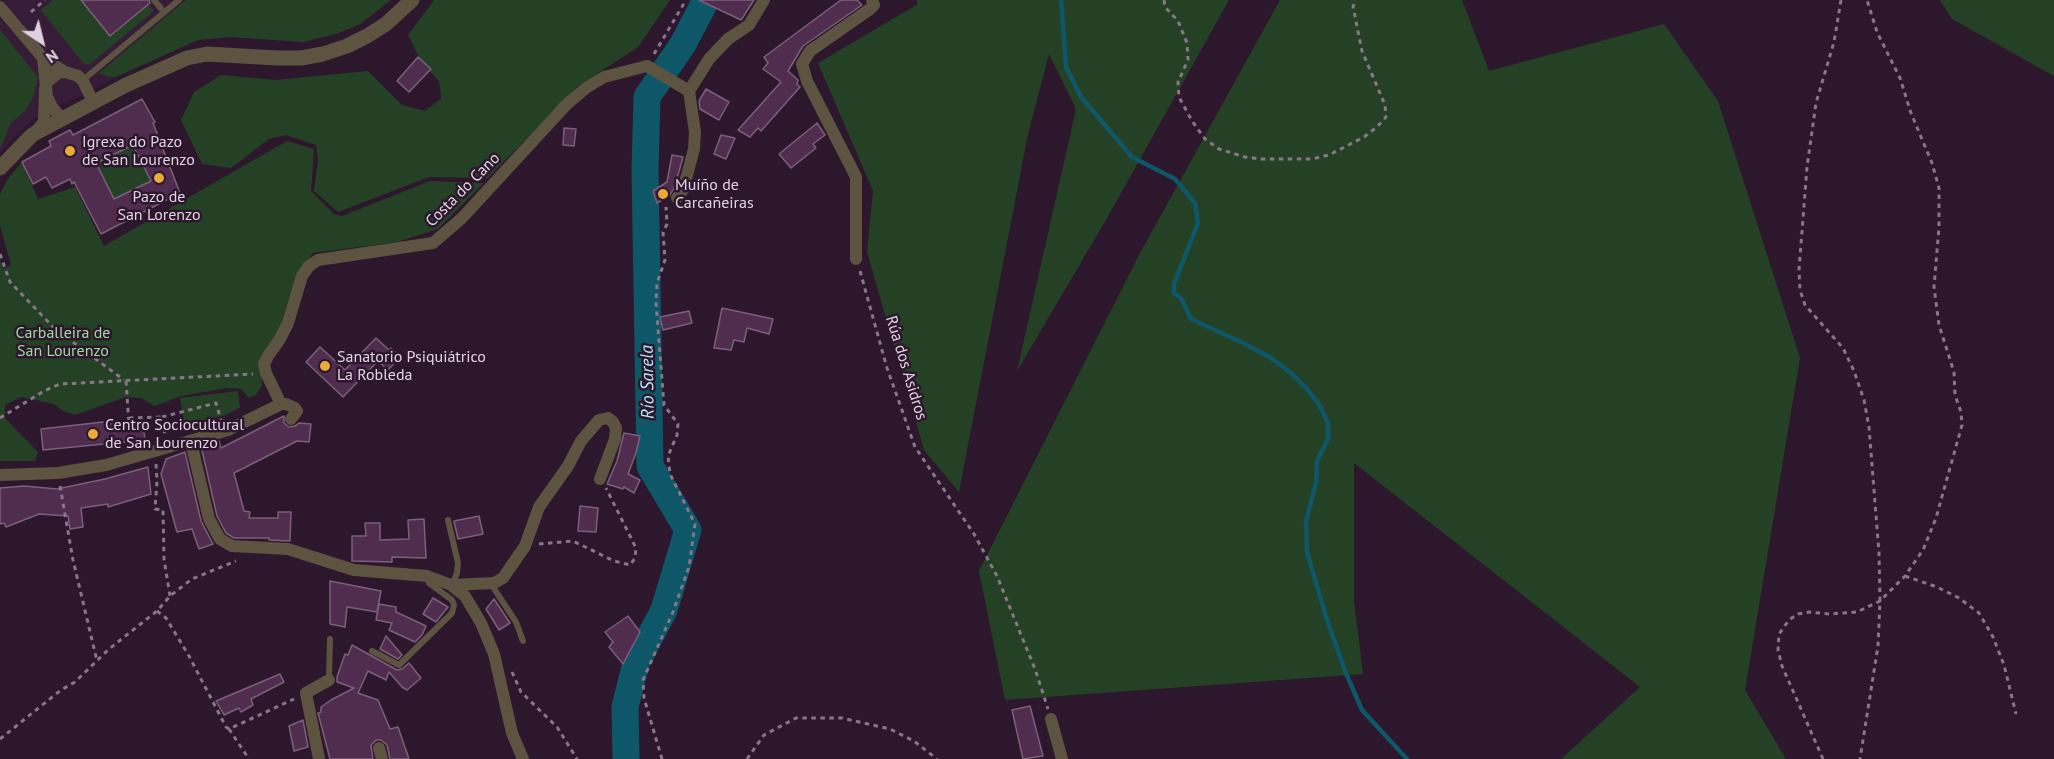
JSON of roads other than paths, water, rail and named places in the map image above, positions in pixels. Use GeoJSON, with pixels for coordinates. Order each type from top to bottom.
{"type":"FeatureCollection","features":[{"type":"Feature","properties":{"kind":"street"},"geometry":{"type":"LineString","coordinates":[[32,135],[93,102],[187,58],[207,54],[301,58],[323,54],[346,46],[386,24],[412,0]]}},
{"type":"Feature","properties":{"kind":"street"},"geometry":{"type":"LineString","coordinates":[[677,198],[682,190],[694,149],[695,132],[686,90],[708,59],[728,39],[749,26],[764,0]]}},
{"type":"Feature","properties":{"kind":"street"},"geometry":{"type":"LineString","coordinates":[[856,259],[856,177],[807,81],[802,64],[810,51],[870,9],[874,5],[872,0]]}},
{"type":"Feature","properties":{"kind":"street"},"geometry":{"type":"LineString","coordinates":[[0,7],[43,58],[65,72],[78,76],[93,102]]}},
{"type":"Feature","properties":{"kind":"street"},"geometry":{"type":"LineString","coordinates":[[0,168],[44,122],[43,58]]}},
{"type":"Feature","properties":{"kind":"street","name":"Costa do Cano"},"geometry":{"type":"LineString","coordinates":[[281,404],[264,364],[280,339],[302,276],[309,266],[318,260],[433,243],[462,218],[567,104],[604,77],[649,67],[686,90]]}},
{"type":"Feature","properties":{"kind":"street"},"geometry":{"type":"LineString","coordinates":[[62,119],[49,103],[45,88],[52,77],[65,72]]}},
{"type":"Feature","properties":{"kind":"street"},"geometry":{"type":"LineString","coordinates":[[0,475],[58,473],[106,465],[228,430],[281,404],[291,405],[297,411],[291,419]]}},
{"type":"Feature","properties":{"kind":"street"},"geometry":{"type":"LineString","coordinates":[[451,585],[491,583],[503,578],[525,546],[539,507],[568,466],[581,441],[599,420],[608,418],[616,428],[615,439],[600,479]]}},
{"type":"Feature","properties":{"kind":"street"},"geometry":{"type":"LineString","coordinates":[[191,442],[209,519],[220,539],[232,546],[288,549],[354,570],[427,576],[451,585],[465,596],[481,623],[494,654],[512,733],[523,759]]}},
{"type":"Feature","properties":{"kind":"street"},"geometry":{"type":"LineString","coordinates":[[319,759],[306,693],[329,680]]}},
{"type":"Feature","properties":{"kind":"street"},"geometry":{"type":"LineString","coordinates":[[1051,719],[1062,759]]}},
{"type":"Feature","properties":{"kind":"lane"},"geometry":{"type":"LineString","coordinates":[[154,0],[164,12]]}},
{"type":"Feature","properties":{"kind":"lane"},"geometry":{"type":"LineString","coordinates":[[82,81],[179,0]]}},
{"type":"Feature","properties":{"kind":"lane"},"geometry":{"type":"LineString","coordinates":[[448,520],[458,563],[457,573],[451,585]]}},
{"type":"Feature","properties":{"kind":"lane"},"geometry":{"type":"LineString","coordinates":[[372,651],[399,665],[452,613],[454,605],[452,600],[429,584],[427,576]]}},
{"type":"Feature","properties":{"kind":"lane"},"geometry":{"type":"LineString","coordinates":[[491,583],[516,622],[523,641]]}},
{"type":"Feature","properties":{"kind":"lane"},"geometry":{"type":"LineString","coordinates":[[329,680],[330,639]]}},
{"type":"Feature","properties":{"kind":"waterway","name":"Río Sarela"},"geometry":{"type":"LineString","coordinates":[[626,759],[625,707],[636,663],[664,610],[688,530],[650,466],[645,170],[647,97],[683,44],[706,0]]}},
{"type":"Feature","properties":{"kind":"waterway"},"geometry":{"type":"LineString","coordinates":[[1061,0],[1066,67],[1081,97],[1132,157],[1175,179],[1195,203],[1198,223],[1174,284],[1174,293],[1181,298],[1191,319],[1271,358],[1291,373],[1320,406],[1328,423],[1328,439],[1317,461],[1316,483],[1306,521],[1307,552],[1326,617],[1362,710],[1407,759]]}},
{"type":"Feature","properties":{"kind":"place","name":"Igrexa do Pazo de San Lourenzo"},"geometry":{"type":"Point","coordinates":[70,151]}},
{"type":"Feature","properties":{"kind":"place","name":"Pazo de San Lorenzo"},"geometry":{"type":"Point","coordinates":[159,178]}},
{"type":"Feature","properties":{"kind":"place","name":"Muíño de Carcañeiras"},"geometry":{"type":"Point","coordinates":[663,194]}},
{"type":"Feature","properties":{"kind":"place","name":"Sanatorio Psiquiátrico La Robleda"},"geometry":{"type":"Point","coordinates":[325,366]}},
{"type":"Feature","properties":{"kind":"place","name":"Centro Sociocultural de San Lourenzo"},"geometry":{"type":"Point","coordinates":[93,434]}},
{"type":"Feature","properties":{"kind":"park label","name":"Carballeira de San Lourenzo"},"geometry":{"type":"Point","coordinates":[63,342]}}]}
